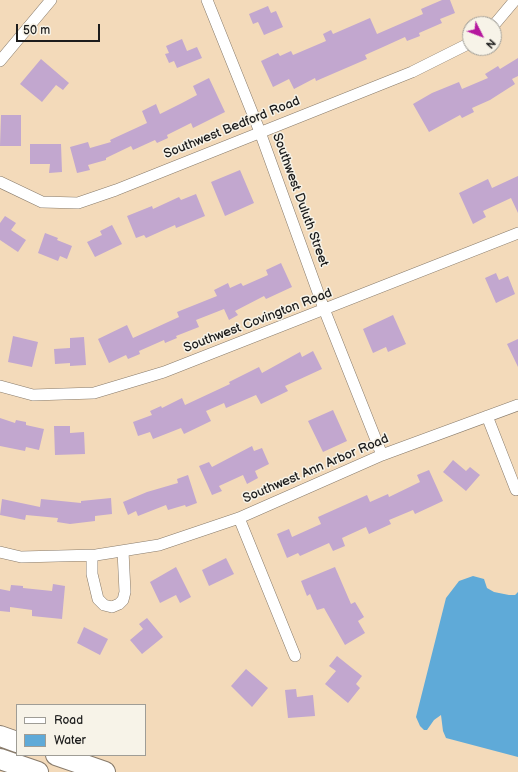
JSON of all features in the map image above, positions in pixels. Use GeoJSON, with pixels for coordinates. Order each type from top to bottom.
{"type":"FeatureCollection","features":[{"type":"Feature","properties":{"kind":"highway"},"geometry":{"type":"LineString","coordinates":[[0,736],[16,742]]}},
{"type":"Feature","properties":{"kind":"highway"},"geometry":{"type":"LineString","coordinates":[[59,756],[105,772]]}},
{"type":"Feature","properties":{"kind":"highway"},"geometry":{"type":"LineString","coordinates":[[0,759],[38,772]]}},
{"type":"Feature","properties":{"kind":"street"},"geometry":{"type":"LineString","coordinates":[[0,61],[51,0]]}},
{"type":"Feature","properties":{"kind":"street","name":"Southwest Duluth Street"},"geometry":{"type":"LineString","coordinates":[[207,0],[260,132],[324,309],[382,455]]}},
{"type":"Feature","properties":{"kind":"street"},"geometry":{"type":"LineString","coordinates":[[502,16],[515,0]]}},
{"type":"Feature","properties":{"kind":"street","name":"Southwest Bedford Road"},"geometry":{"type":"LineString","coordinates":[[0,182],[42,202],[78,203],[116,190],[412,72],[462,47]]}},
{"type":"Feature","properties":{"kind":"street","name":"Southwest Covington Road"},"geometry":{"type":"LineString","coordinates":[[0,386],[33,395],[94,392],[164,372],[518,233]]}},
{"type":"Feature","properties":{"kind":"street","name":"Southwest Ann Arbor Road"},"geometry":{"type":"LineString","coordinates":[[0,552],[21,557],[92,556],[159,545],[239,518],[382,455],[518,405]]}},
{"type":"Feature","properties":{"kind":"street"},"geometry":{"type":"LineString","coordinates":[[487,416],[516,490]]}},
{"type":"Feature","properties":{"kind":"street"},"geometry":{"type":"LineString","coordinates":[[239,518],[295,656]]}},
{"type":"Feature","properties":{"kind":"street"},"geometry":{"type":"LineString","coordinates":[[92,556],[93,580],[98,599],[104,605],[112,607],[119,604],[123,600],[125,592],[123,551]]}},
{"type":"Feature","properties":{"kind":"water"},"geometry":{"type":"Polygon","coordinates":[[[473,576],[484,579],[487,588],[494,592],[515,595],[518,592],[518,757],[446,738],[443,731],[441,715],[434,720],[427,730],[424,730],[420,726],[416,717],[446,598],[459,581],[473,576]]]}},
{"type":"Feature","properties":{"kind":"building"},"geometry":{"type":"Polygon","coordinates":[[[442,0],[450,0],[455,13],[440,19],[442,23],[419,33],[420,36],[407,41],[405,37],[365,55],[367,59],[316,81],[315,78],[294,89],[289,79],[273,87],[261,61],[278,53],[280,56],[291,51],[293,55],[326,41],[323,34],[331,30],[333,34],[370,18],[377,34],[423,14],[421,9],[442,0]]]}},
{"type":"Feature","properties":{"kind":"building"},"geometry":{"type":"Polygon","coordinates":[[[268,6],[271,13],[276,11],[283,27],[264,35],[258,22],[253,24],[249,14],[268,6]]]}},
{"type":"Feature","properties":{"kind":"building"},"geometry":{"type":"Polygon","coordinates":[[[182,39],[187,51],[197,47],[202,58],[177,68],[174,61],[169,63],[165,54],[169,53],[166,46],[182,39]]]}},
{"type":"Feature","properties":{"kind":"building"},"geometry":{"type":"Polygon","coordinates":[[[518,58],[518,76],[512,79],[515,84],[490,100],[472,108],[474,112],[462,118],[460,115],[429,132],[413,104],[432,93],[459,82],[462,89],[488,78],[485,74],[498,66],[500,69],[518,58]]]}},
{"type":"Feature","properties":{"kind":"building"},"geometry":{"type":"Polygon","coordinates":[[[41,59],[69,83],[63,90],[56,85],[42,102],[20,84],[41,59]]]}},
{"type":"Feature","properties":{"kind":"building"},"geometry":{"type":"Polygon","coordinates":[[[209,78],[225,112],[193,128],[191,123],[167,135],[168,138],[157,143],[155,140],[133,150],[131,146],[106,158],[106,160],[88,165],[90,170],[77,173],[70,147],[88,142],[90,148],[111,142],[110,140],[147,123],[142,111],[156,104],[160,114],[197,95],[193,86],[209,78]]]}},
{"type":"Feature","properties":{"kind":"building"},"geometry":{"type":"Polygon","coordinates":[[[1,115],[21,115],[21,146],[0,146],[1,115]]]}},
{"type":"Feature","properties":{"kind":"building"},"geometry":{"type":"Polygon","coordinates":[[[30,144],[61,144],[62,172],[49,173],[50,164],[30,164],[30,144]]]}},
{"type":"Feature","properties":{"kind":"building"},"geometry":{"type":"Polygon","coordinates":[[[240,170],[254,203],[225,216],[211,182],[240,170]]]}},
{"type":"Feature","properties":{"kind":"building"},"geometry":{"type":"Polygon","coordinates":[[[518,176],[518,213],[511,198],[483,211],[486,217],[473,224],[459,193],[488,179],[492,188],[518,176]]]}},
{"type":"Feature","properties":{"kind":"building"},"geometry":{"type":"Polygon","coordinates":[[[196,194],[205,216],[176,228],[175,225],[146,238],[144,235],[136,238],[127,216],[152,206],[153,209],[179,197],[181,200],[196,194]]]}},
{"type":"Feature","properties":{"kind":"building"},"geometry":{"type":"Polygon","coordinates":[[[5,216],[16,223],[11,230],[26,240],[18,252],[0,240],[0,223],[5,216]]]}},
{"type":"Feature","properties":{"kind":"building"},"geometry":{"type":"Polygon","coordinates":[[[112,225],[122,244],[95,257],[87,242],[102,235],[100,231],[112,225]]]}},
{"type":"Feature","properties":{"kind":"building"},"geometry":{"type":"Polygon","coordinates":[[[45,233],[72,246],[67,259],[60,256],[58,261],[38,253],[45,233]]]}},
{"type":"Feature","properties":{"kind":"building"},"geometry":{"type":"Polygon","coordinates":[[[281,263],[292,287],[266,299],[264,296],[235,311],[238,315],[229,320],[224,309],[196,320],[199,327],[176,336],[177,338],[165,343],[164,340],[139,351],[140,354],[128,359],[126,355],[109,363],[98,339],[127,325],[133,338],[179,317],[177,312],[217,296],[214,290],[228,283],[230,288],[241,283],[243,286],[268,275],[266,270],[281,263]]]}},
{"type":"Feature","properties":{"kind":"building"},"geometry":{"type":"Polygon","coordinates":[[[496,273],[499,280],[508,276],[515,294],[496,303],[485,278],[496,273]]]}},
{"type":"Feature","properties":{"kind":"building"},"geometry":{"type":"Polygon","coordinates":[[[393,315],[406,344],[388,352],[386,347],[373,353],[363,329],[393,315]]]}},
{"type":"Feature","properties":{"kind":"building"},"geometry":{"type":"Polygon","coordinates":[[[13,336],[38,342],[32,367],[8,362],[13,336]]]}},
{"type":"Feature","properties":{"kind":"building"},"geometry":{"type":"Polygon","coordinates":[[[84,337],[86,365],[70,366],[70,363],[55,364],[54,349],[70,348],[70,338],[84,337]]]}},
{"type":"Feature","properties":{"kind":"building"},"geometry":{"type":"Polygon","coordinates":[[[518,339],[518,367],[507,344],[518,339]]]}},
{"type":"Feature","properties":{"kind":"building"},"geometry":{"type":"Polygon","coordinates":[[[313,351],[322,369],[285,386],[288,391],[261,404],[256,395],[226,408],[224,403],[206,411],[211,421],[184,434],[181,428],[153,439],[150,432],[138,436],[133,422],[152,415],[150,411],[161,406],[162,408],[182,398],[185,405],[230,384],[229,382],[259,367],[262,373],[300,352],[302,357],[313,351]]]}},
{"type":"Feature","properties":{"kind":"building"},"geometry":{"type":"Polygon","coordinates":[[[333,410],[347,441],[323,452],[308,421],[333,410]]]}},
{"type":"Feature","properties":{"kind":"building"},"geometry":{"type":"Polygon","coordinates":[[[0,418],[15,423],[16,420],[26,422],[26,425],[44,429],[39,450],[26,447],[25,451],[0,446],[0,418]]]}},
{"type":"Feature","properties":{"kind":"building"},"geometry":{"type":"Polygon","coordinates":[[[54,426],[70,426],[70,433],[84,432],[85,454],[55,455],[54,426]]]}},
{"type":"Feature","properties":{"kind":"building"},"geometry":{"type":"Polygon","coordinates":[[[252,446],[254,451],[262,448],[269,464],[255,471],[258,478],[247,484],[243,475],[219,486],[222,491],[212,495],[199,466],[209,462],[212,467],[252,446]]]}},
{"type":"Feature","properties":{"kind":"building"},"geometry":{"type":"Polygon","coordinates":[[[453,460],[466,471],[470,467],[480,475],[466,491],[443,472],[453,460]]]}},
{"type":"Feature","properties":{"kind":"building"},"geometry":{"type":"Polygon","coordinates":[[[429,470],[443,501],[415,514],[413,510],[389,520],[391,524],[369,534],[366,527],[342,538],[345,546],[333,551],[329,543],[300,556],[298,553],[287,558],[277,534],[289,529],[292,537],[321,524],[318,517],[367,495],[370,502],[388,494],[389,497],[420,482],[417,475],[429,470]]]}},
{"type":"Feature","properties":{"kind":"building"},"geometry":{"type":"Polygon","coordinates":[[[188,475],[197,503],[186,507],[185,505],[168,510],[166,505],[138,516],[136,511],[128,515],[123,502],[147,492],[178,483],[177,479],[188,475]]]}},
{"type":"Feature","properties":{"kind":"building"},"geometry":{"type":"Polygon","coordinates":[[[111,498],[112,514],[95,516],[95,521],[70,524],[57,522],[58,518],[26,515],[25,520],[0,515],[2,499],[40,507],[41,499],[81,503],[81,501],[111,498]]]}},
{"type":"Feature","properties":{"kind":"building"},"geometry":{"type":"Polygon","coordinates":[[[226,558],[234,574],[209,586],[202,570],[226,558]]]}},
{"type":"Feature","properties":{"kind":"building"},"geometry":{"type":"Polygon","coordinates":[[[176,567],[191,597],[180,603],[176,595],[160,603],[150,582],[176,567]]]}},
{"type":"Feature","properties":{"kind":"building"},"geometry":{"type":"Polygon","coordinates":[[[335,567],[351,604],[355,602],[364,617],[358,621],[365,633],[345,645],[324,608],[317,610],[310,594],[307,596],[301,581],[335,567]]]}},
{"type":"Feature","properties":{"kind":"building"},"geometry":{"type":"Polygon","coordinates":[[[53,584],[65,586],[62,619],[32,616],[32,610],[10,607],[10,612],[0,611],[0,589],[10,591],[11,585],[23,586],[23,588],[52,591],[53,584]]]}},
{"type":"Feature","properties":{"kind":"building"},"geometry":{"type":"Polygon","coordinates":[[[147,618],[163,637],[142,654],[130,640],[143,629],[139,624],[147,618]]]}},
{"type":"Feature","properties":{"kind":"building"},"geometry":{"type":"Polygon","coordinates":[[[84,627],[108,639],[100,655],[77,643],[84,627]]]}},
{"type":"Feature","properties":{"kind":"building"},"geometry":{"type":"Polygon","coordinates":[[[337,656],[362,676],[356,684],[360,688],[348,703],[325,684],[336,671],[329,666],[337,656]]]}},
{"type":"Feature","properties":{"kind":"building"},"geometry":{"type":"Polygon","coordinates":[[[246,669],[268,688],[252,707],[231,686],[246,669]]]}},
{"type":"Feature","properties":{"kind":"building"},"geometry":{"type":"Polygon","coordinates":[[[296,689],[297,697],[313,695],[315,716],[288,718],[285,690],[296,689]]]}}]}
